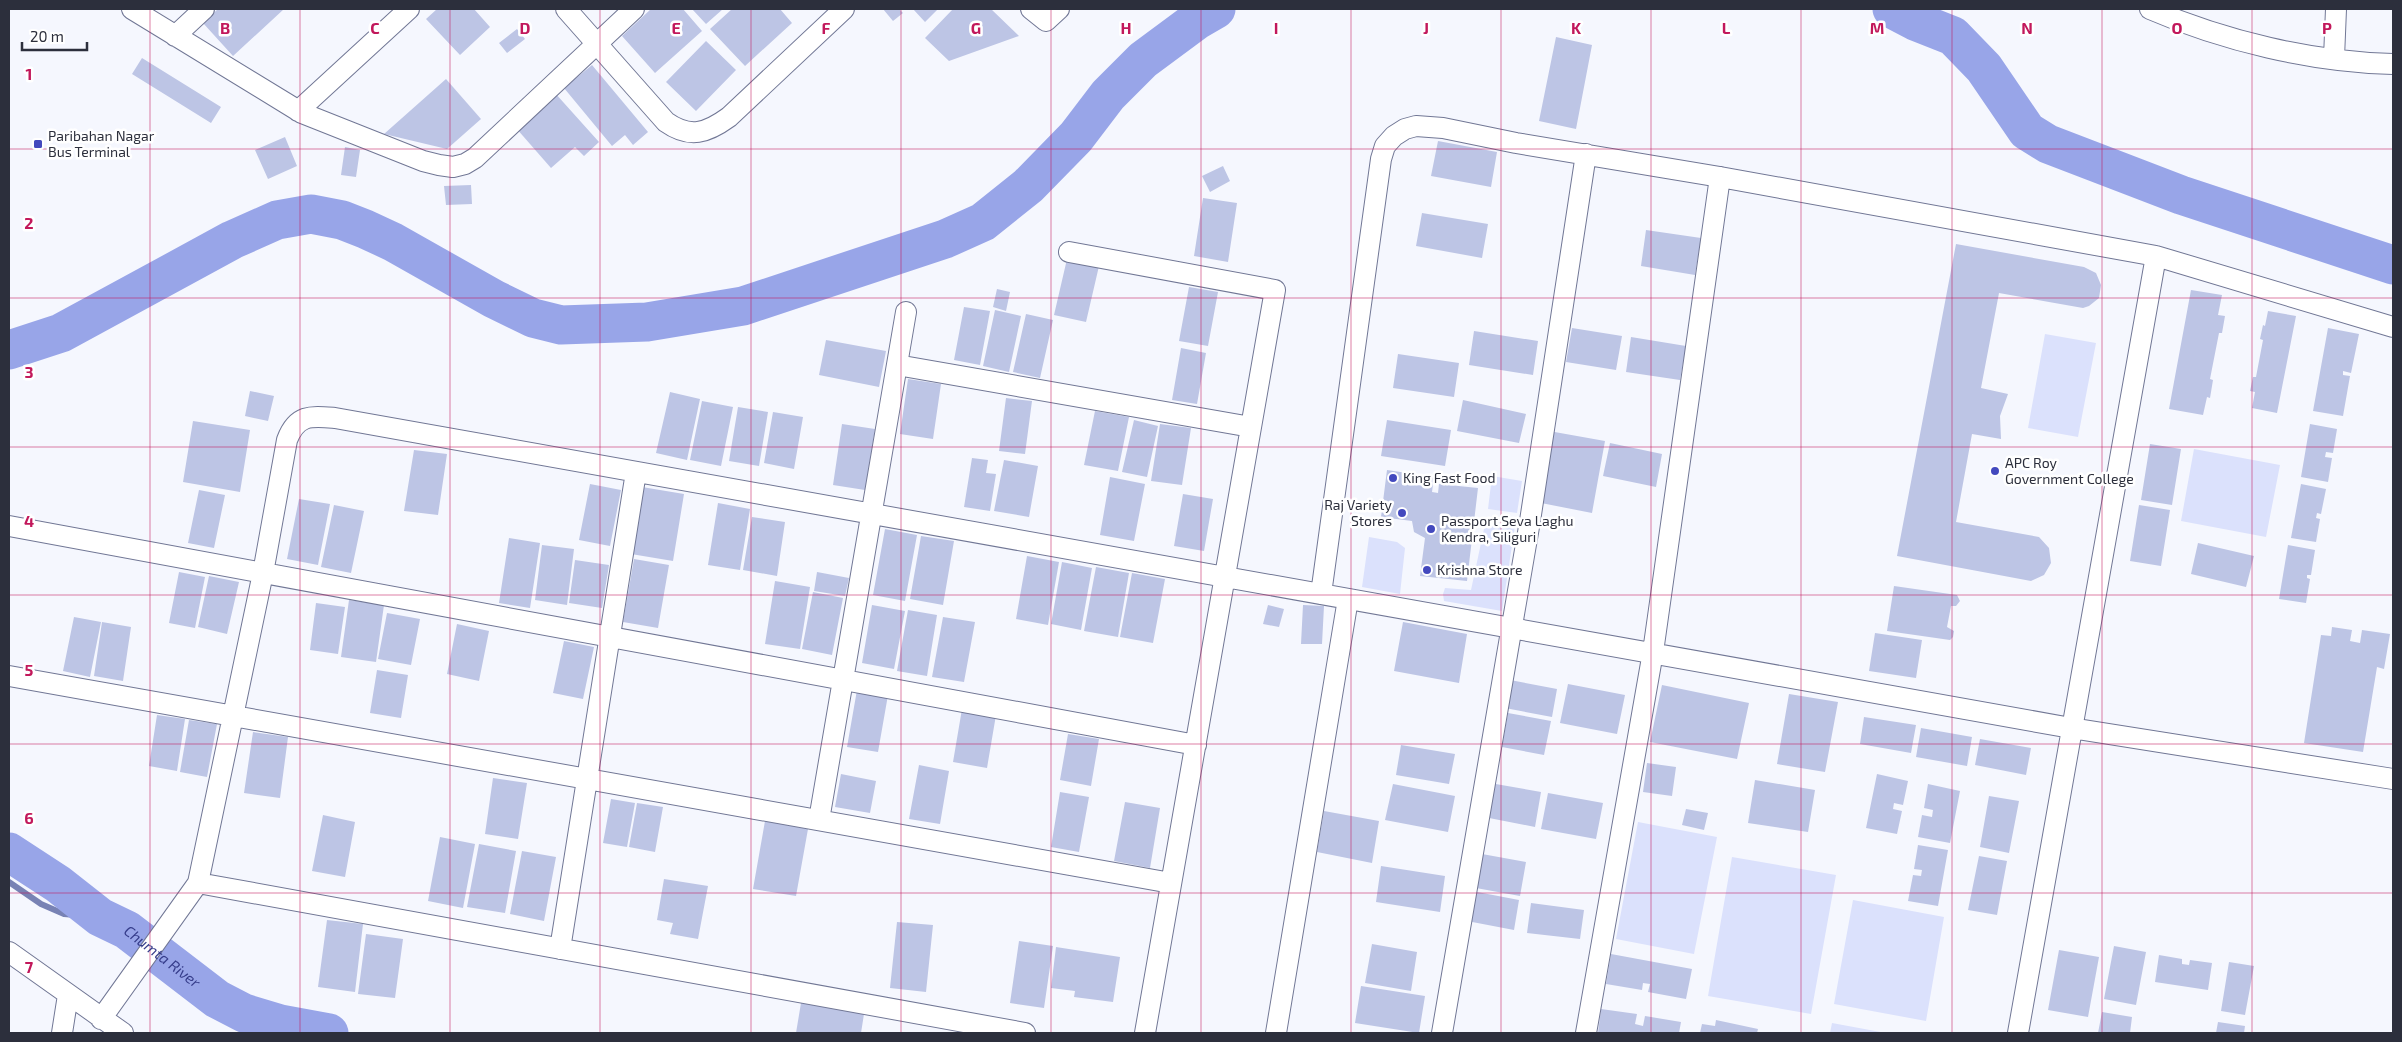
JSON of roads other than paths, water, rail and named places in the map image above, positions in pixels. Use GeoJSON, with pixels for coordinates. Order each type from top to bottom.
{"type":"FeatureCollection","features":[{"type":"Feature","properties":{"kind":"street"},"geometry":{"type":"LineString","coordinates":[[132,9],[298,111],[439,166],[459,166],[475,158],[634,9]]}},
{"type":"Feature","properties":{"kind":"street"},"geometry":{"type":"LineString","coordinates":[[175,36],[204,9]]}},
{"type":"Feature","properties":{"kind":"street"},"geometry":{"type":"LineString","coordinates":[[298,111],[409,9]]}},
{"type":"Feature","properties":{"kind":"street"},"geometry":{"type":"LineString","coordinates":[[566,9],[666,122],[686,132],[699,132],[713,128],[729,117],[844,9]]}},
{"type":"Feature","properties":{"kind":"street"},"geometry":{"type":"LineString","coordinates":[[1031,9],[1046,21],[1060,9]]}},
{"type":"Feature","properties":{"kind":"street"},"geometry":{"type":"LineString","coordinates":[[2150,9],[2186,16],[2293,53],[2393,64]]}},
{"type":"Feature","properties":{"kind":"street"},"geometry":{"type":"LineString","coordinates":[[2334,58],[2336,9]]}},
{"type":"Feature","properties":{"kind":"street"},"geometry":{"type":"LineString","coordinates":[[1321,594],[1381,159],[1385,146],[1394,136],[1405,129],[1426,126],[2156,256],[2393,326]]}},
{"type":"Feature","properties":{"kind":"street"},"geometry":{"type":"LineString","coordinates":[[1442,1033],[1512,627],[1586,154]]}},
{"type":"Feature","properties":{"kind":"street"},"geometry":{"type":"LineString","coordinates":[[1586,1033],[1654,652],[1720,177]]}},
{"type":"Feature","properties":{"kind":"street"},"geometry":{"type":"LineString","coordinates":[[1069,252],[1275,290],[1145,1033]]}},
{"type":"Feature","properties":{"kind":"street"},"geometry":{"type":"LineString","coordinates":[[2018,1033],[2156,256]]}},
{"type":"Feature","properties":{"kind":"street"},"geometry":{"type":"LineString","coordinates":[[820,820],[906,312]]}},
{"type":"Feature","properties":{"kind":"street"},"geometry":{"type":"LineString","coordinates":[[897,365],[1252,427]]}},
{"type":"Feature","properties":{"kind":"street"},"geometry":{"type":"LineString","coordinates":[[101,1019],[198,884],[263,573],[287,440],[296,424],[311,416],[335,418],[1654,652],[2071,728],[2393,779]]}},
{"type":"Feature","properties":{"kind":"street"},"geometry":{"type":"LineString","coordinates":[[560,949],[636,472]]}},
{"type":"Feature","properties":{"kind":"street"},"geometry":{"type":"LineString","coordinates":[[9,526],[1196,745]]}},
{"type":"Feature","properties":{"kind":"street"},"geometry":{"type":"LineString","coordinates":[[1276,1033],[1348,598]]}},
{"type":"Feature","properties":{"kind":"street"},"geometry":{"type":"LineString","coordinates":[[9,676],[1172,883]]}},
{"type":"Feature","properties":{"kind":"street"},"geometry":{"type":"LineString","coordinates":[[198,884],[1025,1033]]}},
{"type":"Feature","properties":{"kind":"street"},"geometry":{"type":"LineString","coordinates":[[9,952],[123,1033]]}},
{"type":"Feature","properties":{"kind":"street"},"geometry":{"type":"LineString","coordinates":[[62,1033],[68,995]]}},
{"type":"Feature","properties":{"kind":"waterway"},"geometry":{"type":"LineString","coordinates":[[9,350],[61,333],[232,240],[277,220],[311,214],[342,220],[365,229],[393,242],[494,299],[533,318],[561,325],[647,322],[743,306],[945,239],[983,222],[1028,186],[1076,137],[1108,95],[1143,60],[1197,20],[1216,9]]}},
{"type":"Feature","properties":{"kind":"waterway"},"geometry":{"type":"LineString","coordinates":[[1892,9],[1915,21],[1953,36],[1984,68],[2027,131],[2048,144],[2181,195],[2393,265]]}},
{"type":"Feature","properties":{"kind":"waterway","name":"Chumta River"},"geometry":{"type":"LineString","coordinates":[[9,852],[58,884],[100,917],[127,930],[217,999],[244,1013],[280,1024],[329,1033]]}},
{"type":"Feature","properties":{"kind":"waterway"},"geometry":{"type":"LineString","coordinates":[[9,882],[41,904],[64,914],[100,917]]}},
{"type":"Feature","properties":{"kind":"place","name":"Paribahan Nagar Bus Terminal"},"geometry":{"type":"Point","coordinates":[38,144]}},
{"type":"Feature","properties":{"kind":"place","name":"APC Roy Government College"},"geometry":{"type":"Point","coordinates":[1995,471]}},
{"type":"Feature","properties":{"kind":"place","name":"King Fast Food"},"geometry":{"type":"Point","coordinates":[1393,478]}},
{"type":"Feature","properties":{"kind":"place","name":"Raj Variety Stores"},"geometry":{"type":"Point","coordinates":[1402,513]}},
{"type":"Feature","properties":{"kind":"place","name":"Passport Seva Laghu Kendra, Siliguri"},"geometry":{"type":"Point","coordinates":[1431,529]}},
{"type":"Feature","properties":{"kind":"place","name":"Krishna Store"},"geometry":{"type":"Point","coordinates":[1427,570]}}]}
